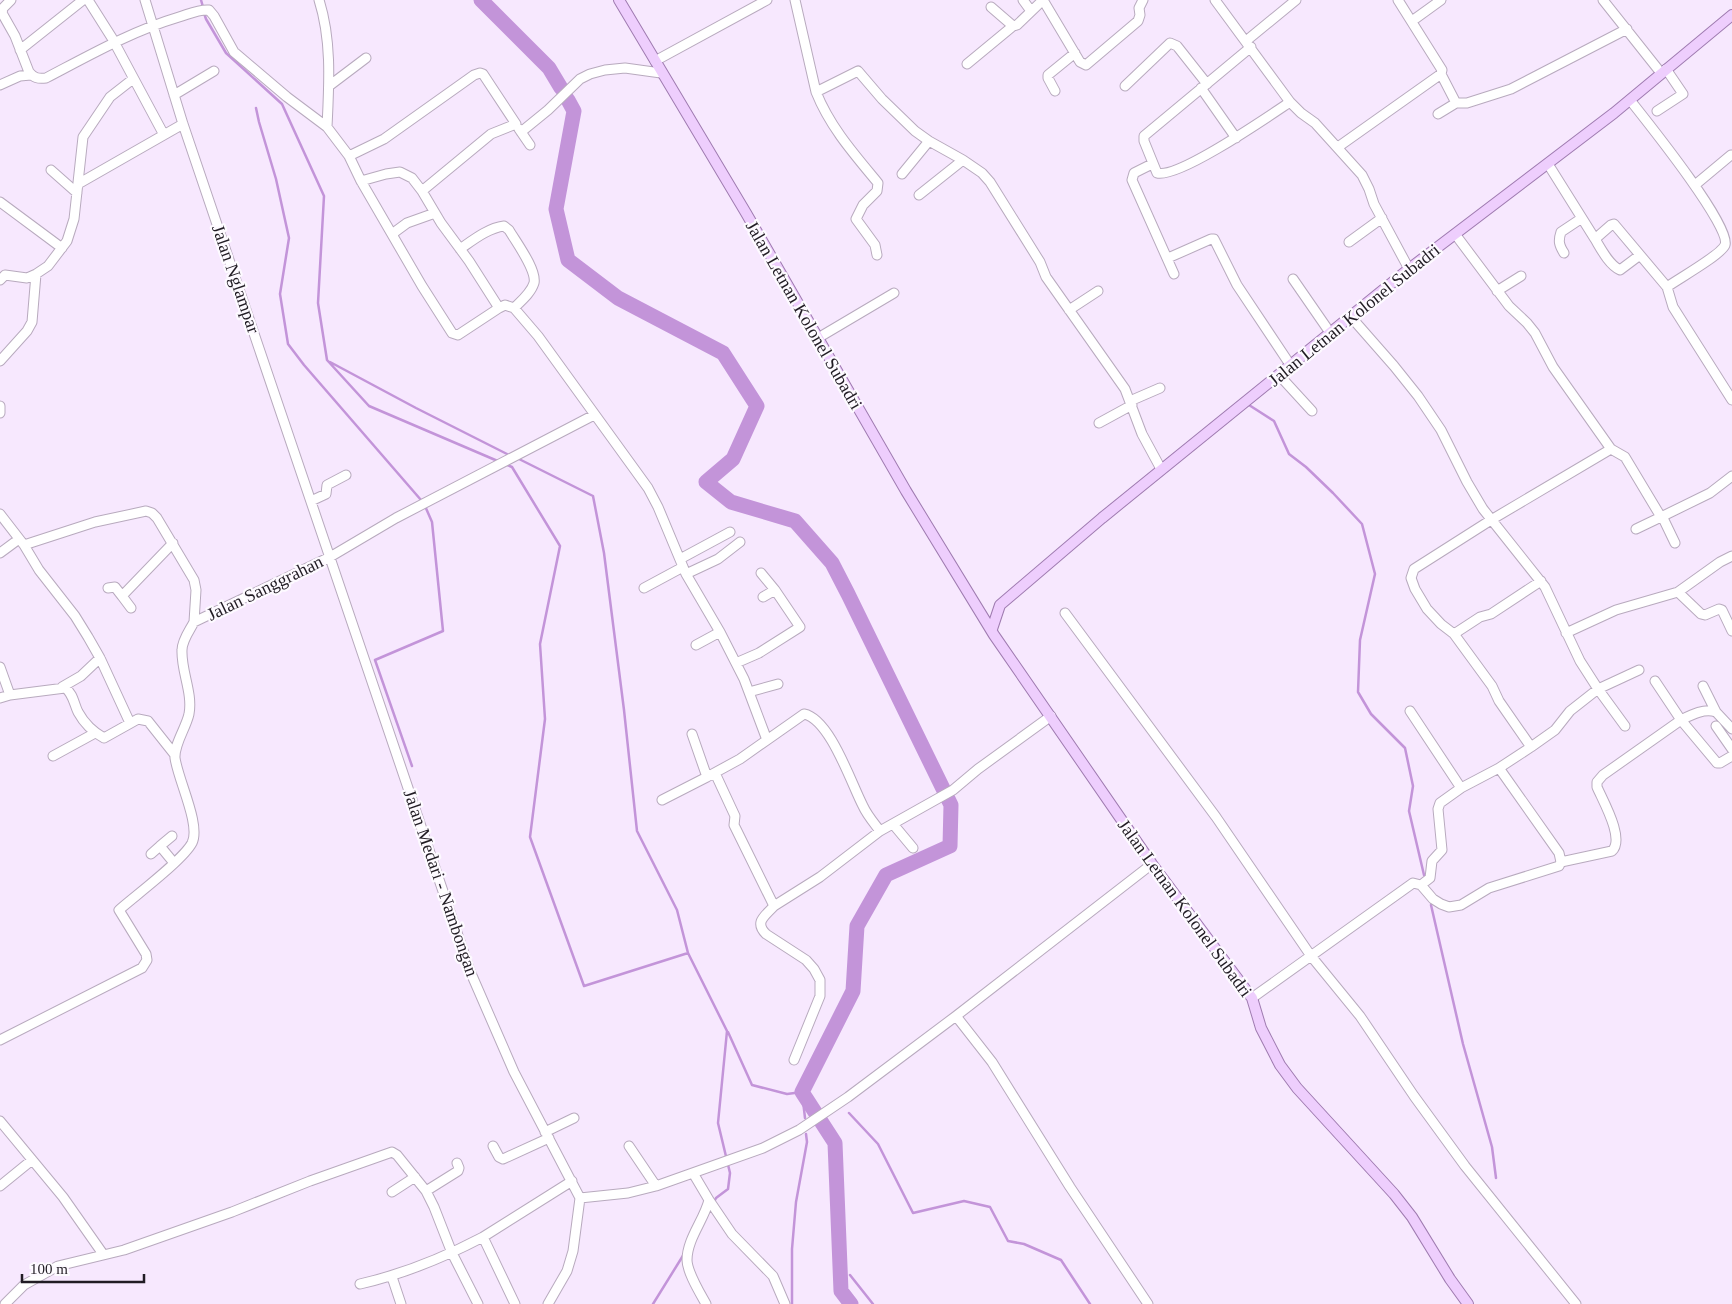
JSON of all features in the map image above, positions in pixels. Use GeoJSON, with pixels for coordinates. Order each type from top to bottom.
{"type":"FeatureCollection","features":[{"type":"Feature","properties":{"kind":"main road","name":"Jalan Letnan Kolonel Subadri"},"geometry":{"type":"LineString","coordinates":[[619,0],[746,213],[906,491],[981,613],[1152,864],[1252,998],[1261,1028],[1280,1065],[1297,1088],[1394,1194],[1412,1217],[1450,1279],[1468,1304]]}},
{"type":"Feature","properties":{"kind":"main road","name":"Jalan Letnan Kolonel Subadri"},"geometry":{"type":"LineString","coordinates":[[1000,605],[1161,469],[1331,334],[1409,269],[1630,100],[1732,15]]}},
{"type":"Feature","properties":{"kind":"main road"},"geometry":{"type":"LineString","coordinates":[[981,613],[1000,605]]}},
{"type":"Feature","properties":{"kind":"main road"},"geometry":{"type":"LineString","coordinates":[[992,629],[1000,605]]}},
{"type":"Feature","properties":{"kind":"street"},"geometry":{"type":"LineString","coordinates":[[11,0],[3,8],[2,13],[13,30],[29,72],[39,79],[46,78],[114,42],[154,25],[196,12],[206,10],[212,12],[234,52],[327,127],[349,156],[361,181],[422,286],[452,333],[458,335],[505,305],[514,308],[538,336],[648,488],[683,567],[736,663],[767,740]]}},
{"type":"Feature","properties":{"kind":"street"},"geometry":{"type":"LineString","coordinates":[[20,50],[83,0]]}},
{"type":"Feature","properties":{"kind":"street"},"geometry":{"type":"LineString","coordinates":[[88,0],[114,42],[164,135]]}},
{"type":"Feature","properties":{"kind":"street","name":"Jalan Nglampar"},"geometry":{"type":"LineString","coordinates":[[145,0],[183,124],[330,557]]}},
{"type":"Feature","properties":{"kind":"street"},"geometry":{"type":"LineString","coordinates":[[319,0],[325,19],[329,86],[327,127]]}},
{"type":"Feature","properties":{"kind":"street"},"geometry":{"type":"LineString","coordinates":[[655,61],[767,0]]}},
{"type":"Feature","properties":{"kind":"street"},"geometry":{"type":"LineString","coordinates":[[795,0],[816,92],[824,112],[837,133],[878,182],[878,191],[863,205],[856,219],[875,245],[877,255]]}},
{"type":"Feature","properties":{"kind":"street"},"geometry":{"type":"LineString","coordinates":[[1023,0],[1031,11]]}},
{"type":"Feature","properties":{"kind":"street"},"geometry":{"type":"LineString","coordinates":[[974,51],[1011,25],[1017,25],[1043,0],[1080,62],[1086,65],[1138,21],[1140,15],[1139,8],[1143,0]]}},
{"type":"Feature","properties":{"kind":"street"},"geometry":{"type":"LineString","coordinates":[[1215,0],[1290,102],[1315,123],[1362,175],[1372,199],[1409,269]]}},
{"type":"Feature","properties":{"kind":"street"},"geometry":{"type":"LineString","coordinates":[[1290,102],[1236,138],[1174,171],[1156,173],[1144,141],[1144,136],[1204,86],[1296,0]]}},
{"type":"Feature","properties":{"kind":"street"},"geometry":{"type":"LineString","coordinates":[[1398,0],[1442,70],[1441,74],[1456,103]]}},
{"type":"Feature","properties":{"kind":"street"},"geometry":{"type":"LineString","coordinates":[[1412,21],[1441,0]]}},
{"type":"Feature","properties":{"kind":"street"},"geometry":{"type":"LineString","coordinates":[[1603,0],[1683,94],[1657,111]]}},
{"type":"Feature","properties":{"kind":"street"},"geometry":{"type":"LineString","coordinates":[[991,7],[1011,25]]}},
{"type":"Feature","properties":{"kind":"street"},"geometry":{"type":"LineString","coordinates":[[967,64],[1011,25]]}},
{"type":"Feature","properties":{"kind":"street"},"geometry":{"type":"LineString","coordinates":[[1438,114],[1456,103],[1467,103],[1511,89],[1627,29]]}},
{"type":"Feature","properties":{"kind":"street"},"geometry":{"type":"LineString","coordinates":[[1125,86],[1170,43],[1176,46],[1204,86],[1236,138]]}},
{"type":"Feature","properties":{"kind":"street"},"geometry":{"type":"LineString","coordinates":[[1055,91],[1048,75],[1075,53]]}},
{"type":"Feature","properties":{"kind":"street"},"geometry":{"type":"LineString","coordinates":[[329,86],[366,58]]}},
{"type":"Feature","properties":{"kind":"street"},"geometry":{"type":"LineString","coordinates":[[422,191],[491,134],[518,128],[548,110],[576,83],[590,74],[625,68],[661,73]]}},
{"type":"Feature","properties":{"kind":"street"},"geometry":{"type":"LineString","coordinates":[[174,95],[214,71]]}},
{"type":"Feature","properties":{"kind":"street"},"geometry":{"type":"LineString","coordinates":[[816,92],[858,71],[899,116],[929,142],[963,160],[982,173],[990,182],[1040,262],[1046,277],[1125,389],[1142,434],[1161,469]]}},
{"type":"Feature","properties":{"kind":"street"},"geometry":{"type":"LineString","coordinates":[[349,156],[390,135],[480,73],[486,78],[530,145]]}},
{"type":"Feature","properties":{"kind":"street"},"geometry":{"type":"LineString","coordinates":[[1338,147],[1441,74]]}},
{"type":"Feature","properties":{"kind":"street"},"geometry":{"type":"LineString","coordinates":[[0,85],[20,76],[32,75]]}},
{"type":"Feature","properties":{"kind":"street"},"geometry":{"type":"LineString","coordinates":[[0,280],[5,275],[27,278],[36,274],[48,266],[62,248],[71,233],[83,137],[110,97],[133,79]]}},
{"type":"Feature","properties":{"kind":"street"},"geometry":{"type":"LineString","coordinates":[[1630,100],[1684,169],[1719,222],[1729,242],[1716,254],[1667,287]]}},
{"type":"Feature","properties":{"kind":"street"},"geometry":{"type":"LineString","coordinates":[[77,189],[183,124]]}},
{"type":"Feature","properties":{"kind":"street"},"geometry":{"type":"LineString","coordinates":[[902,174],[929,142]]}},
{"type":"Feature","properties":{"kind":"street"},"geometry":{"type":"LineString","coordinates":[[1695,185],[1731,155]]}},
{"type":"Feature","properties":{"kind":"street"},"geometry":{"type":"LineString","coordinates":[[919,195],[963,160]]}},
{"type":"Feature","properties":{"kind":"street"},"geometry":{"type":"LineString","coordinates":[[1152,164],[1134,172],[1132,180],[1174,274]]}},
{"type":"Feature","properties":{"kind":"street"},"geometry":{"type":"LineString","coordinates":[[1548,164],[1612,264],[1620,270],[1640,255]]}},
{"type":"Feature","properties":{"kind":"street"},"geometry":{"type":"LineString","coordinates":[[51,170],[77,189]]}},
{"type":"Feature","properties":{"kind":"street"},"geometry":{"type":"LineString","coordinates":[[361,181],[400,172],[412,178],[499,308]]}},
{"type":"Feature","properties":{"kind":"street"},"geometry":{"type":"LineString","coordinates":[[0,202],[62,248]]}},
{"type":"Feature","properties":{"kind":"street"},"geometry":{"type":"LineString","coordinates":[[392,234],[407,223],[435,213]]}},
{"type":"Feature","properties":{"kind":"street"},"geometry":{"type":"LineString","coordinates":[[1349,242],[1382,218]]}},
{"type":"Feature","properties":{"kind":"street"},"geometry":{"type":"LineString","coordinates":[[1564,253],[1559,246],[1558,240],[1561,232],[1582,218]]}},
{"type":"Feature","properties":{"kind":"street"},"geometry":{"type":"LineString","coordinates":[[1595,239],[1614,224],[1667,287],[1673,307],[1732,400]]}},
{"type":"Feature","properties":{"kind":"street"},"geometry":{"type":"LineString","coordinates":[[460,249],[500,226],[504,226],[509,230],[534,277],[534,284],[527,295],[514,308]]}},
{"type":"Feature","properties":{"kind":"street"},"geometry":{"type":"LineString","coordinates":[[1455,234],[1509,306],[1528,323],[1553,367],[1611,449],[1625,457],[1661,517],[1674,543]]}},
{"type":"Feature","properties":{"kind":"street"},"geometry":{"type":"LineString","coordinates":[[1168,258],[1214,239],[1237,285],[1291,366]]}},
{"type":"Feature","properties":{"kind":"street"},"geometry":{"type":"LineString","coordinates":[[0,361],[27,331],[32,322],[36,274]]}},
{"type":"Feature","properties":{"kind":"street"},"geometry":{"type":"LineString","coordinates":[[1497,291],[1521,276]]}},
{"type":"Feature","properties":{"kind":"street"},"geometry":{"type":"LineString","coordinates":[[1293,280],[1331,334]]}},
{"type":"Feature","properties":{"kind":"street"},"geometry":{"type":"LineString","coordinates":[[1069,310],[1098,291]]}},
{"type":"Feature","properties":{"kind":"street"},"geometry":{"type":"LineString","coordinates":[[818,338],[894,293]]}},
{"type":"Feature","properties":{"kind":"street"},"geometry":{"type":"LineString","coordinates":[[1352,317],[1394,366],[1428,410],[1441,430],[1479,502],[1545,586],[1573,648],[1598,689],[1626,726]]}},
{"type":"Feature","properties":{"kind":"street"},"geometry":{"type":"LineString","coordinates":[[1279,375],[1312,411]]}},
{"type":"Feature","properties":{"kind":"street"},"geometry":{"type":"LineString","coordinates":[[1099,424],[1131,403],[1160,388]]}},
{"type":"Feature","properties":{"kind":"street"},"geometry":{"type":"LineString","coordinates":[[0,406],[0,413]]}},
{"type":"Feature","properties":{"kind":"street","name":"Jalan Sanggrahan"},"geometry":{"type":"LineString","coordinates":[[0,553],[21,542],[95,522],[146,512],[152,513],[158,518],[194,580],[196,590],[194,622],[330,557],[396,518],[594,414]]}},
{"type":"Feature","properties":{"kind":"street"},"geometry":{"type":"LineString","coordinates":[[1531,747],[1499,701],[1492,686],[1454,634],[1440,624],[1427,610],[1415,589],[1411,575],[1414,569],[1420,565],[1611,449]]}},
{"type":"Feature","properties":{"kind":"street"},"geometry":{"type":"LineString","coordinates":[[311,501],[326,494],[327,486],[346,475]]}},
{"type":"Feature","properties":{"kind":"street"},"geometry":{"type":"LineString","coordinates":[[1636,530],[1710,494],[1732,476]]}},
{"type":"Feature","properties":{"kind":"street"},"geometry":{"type":"LineString","coordinates":[[0,514],[75,616],[100,658],[130,724]]}},
{"type":"Feature","properties":{"kind":"street"},"geometry":{"type":"LineString","coordinates":[[644,588],[683,567],[730,532]]}},
{"type":"Feature","properties":{"kind":"street"},"geometry":{"type":"LineString","coordinates":[[683,567],[718,559],[740,542]]}},
{"type":"Feature","properties":{"kind":"street"},"geometry":{"type":"LineString","coordinates":[[122,596],[173,543]]}},
{"type":"Feature","properties":{"kind":"street"},"geometry":{"type":"LineString","coordinates":[[1566,633],[1616,610],[1678,592],[1720,562],[1732,556]]}},
{"type":"Feature","properties":{"kind":"street","name":"Jalan Medari - Nambongan"},"geometry":{"type":"LineString","coordinates":[[330,557],[470,971],[514,1072],[580,1198]]}},
{"type":"Feature","properties":{"kind":"street"},"geometry":{"type":"LineString","coordinates":[[736,663],[758,653],[800,627],[761,573]]}},
{"type":"Feature","properties":{"kind":"street"},"geometry":{"type":"LineString","coordinates":[[1454,634],[1480,617],[1491,614],[1541,582]]}},
{"type":"Feature","properties":{"kind":"street"},"geometry":{"type":"LineString","coordinates":[[108,588],[115,587],[131,608]]}},
{"type":"Feature","properties":{"kind":"street"},"geometry":{"type":"LineString","coordinates":[[763,597],[775,590]]}},
{"type":"Feature","properties":{"kind":"street"},"geometry":{"type":"LineString","coordinates":[[1678,592],[1701,614],[1705,615],[1719,608],[1722,610],[1732,631]]}},
{"type":"Feature","properties":{"kind":"street"},"geometry":{"type":"LineString","coordinates":[[1065,613],[1216,817],[1311,956],[1360,1016],[1414,1096],[1465,1166],[1576,1304]]}},
{"type":"Feature","properties":{"kind":"street"},"geometry":{"type":"LineString","coordinates":[[0,1040],[142,968],[147,960],[146,954],[119,910],[174,862],[191,845],[195,836],[194,825],[177,771],[175,755],[189,715],[182,648],[194,622]]}},
{"type":"Feature","properties":{"kind":"street"},"geometry":{"type":"LineString","coordinates":[[696,645],[720,632]]}},
{"type":"Feature","properties":{"kind":"street"},"geometry":{"type":"LineString","coordinates":[[0,698],[62,687],[81,676],[100,658]]}},
{"type":"Feature","properties":{"kind":"street"},"geometry":{"type":"LineString","coordinates":[[0,666],[10,695]]}},
{"type":"Feature","properties":{"kind":"street"},"geometry":{"type":"LineString","coordinates":[[1421,885],[1430,878],[1432,861],[1443,848],[1438,809],[1440,803],[1461,788],[1499,768],[1555,730],[1570,711],[1598,689],[1639,670]]}},
{"type":"Feature","properties":{"kind":"street"},"geometry":{"type":"LineString","coordinates":[[1655,681],[1681,720],[1717,763],[1732,756]]}},
{"type":"Feature","properties":{"kind":"street"},"geometry":{"type":"LineString","coordinates":[[749,692],[778,684]]}},
{"type":"Feature","properties":{"kind":"street"},"geometry":{"type":"LineString","coordinates":[[1703,686],[1716,712],[1732,729]]}},
{"type":"Feature","properties":{"kind":"street"},"geometry":{"type":"LineString","coordinates":[[62,687],[71,693],[82,719],[95,733],[104,738],[138,719],[148,721],[175,755]]}},
{"type":"Feature","properties":{"kind":"street"},"geometry":{"type":"LineString","coordinates":[[1252,998],[1413,883],[1421,885],[1433,899],[1449,907],[1461,905],[1489,888],[1556,868],[1561,862],[1612,851],[1615,849],[1617,841],[1611,818],[1597,787],[1597,782],[1603,775],[1681,720],[1711,710],[1716,712]]}},
{"type":"Feature","properties":{"kind":"street"},"geometry":{"type":"LineString","coordinates":[[1410,711],[1461,788]]}},
{"type":"Feature","properties":{"kind":"street"},"geometry":{"type":"LineString","coordinates":[[662,800],[740,759],[804,714],[811,716],[825,730],[862,804],[880,832]]}},
{"type":"Feature","properties":{"kind":"street"},"geometry":{"type":"LineString","coordinates":[[794,1060],[820,996],[820,980],[806,960],[766,934],[761,929],[760,922],[774,906],[820,877],[880,832],[953,790],[978,769],[1051,716]]}},
{"type":"Feature","properties":{"kind":"street"},"geometry":{"type":"LineString","coordinates":[[1716,726],[1732,749]]}},
{"type":"Feature","properties":{"kind":"street"},"geometry":{"type":"LineString","coordinates":[[53,756],[95,733]]}},
{"type":"Feature","properties":{"kind":"street"},"geometry":{"type":"LineString","coordinates":[[692,734],[711,775],[735,816],[736,830],[774,906]]}},
{"type":"Feature","properties":{"kind":"street"},"geometry":{"type":"LineString","coordinates":[[1499,768],[1559,853],[1561,862]]}},
{"type":"Feature","properties":{"kind":"street"},"geometry":{"type":"LineString","coordinates":[[893,824],[913,848]]}},
{"type":"Feature","properties":{"kind":"street"},"geometry":{"type":"LineString","coordinates":[[151,854],[172,836]]}},
{"type":"Feature","properties":{"kind":"street"},"geometry":{"type":"LineString","coordinates":[[160,846],[174,862]]}},
{"type":"Feature","properties":{"kind":"street"},"geometry":{"type":"LineString","coordinates":[[548,1304],[567,1271],[573,1251],[580,1198],[628,1193],[656,1186],[763,1148],[810,1123],[956,1016],[1152,864]]}},
{"type":"Feature","properties":{"kind":"street"},"geometry":{"type":"LineString","coordinates":[[956,1016],[992,1062],[1070,1187],[1148,1304]]}},
{"type":"Feature","properties":{"kind":"street"},"geometry":{"type":"LineString","coordinates":[[493,1146],[502,1159],[574,1118]]}},
{"type":"Feature","properties":{"kind":"street"},"geometry":{"type":"LineString","coordinates":[[0,1121],[63,1197],[103,1254]]}},
{"type":"Feature","properties":{"kind":"street"},"geometry":{"type":"LineString","coordinates":[[629,1146],[656,1186]]}},
{"type":"Feature","properties":{"kind":"street"},"geometry":{"type":"LineString","coordinates":[[5,1304],[24,1285],[64,1264],[128,1248],[232,1212],[390,1152],[395,1152],[426,1191],[452,1253],[478,1304]]}},
{"type":"Feature","properties":{"kind":"street"},"geometry":{"type":"LineString","coordinates":[[0,1186],[32,1160]]}},
{"type":"Feature","properties":{"kind":"street"},"geometry":{"type":"LineString","coordinates":[[426,1191],[458,1171],[457,1163]]}},
{"type":"Feature","properties":{"kind":"street"},"geometry":{"type":"LineString","coordinates":[[693,1173],[732,1234],[773,1276],[785,1304]]}},
{"type":"Feature","properties":{"kind":"street"},"geometry":{"type":"LineString","coordinates":[[392,1192],[415,1177]]}},
{"type":"Feature","properties":{"kind":"street"},"geometry":{"type":"LineString","coordinates":[[360,1284],[392,1277],[452,1253],[483,1237],[572,1181]]}},
{"type":"Feature","properties":{"kind":"street"},"geometry":{"type":"LineString","coordinates":[[706,1304],[688,1267],[687,1259],[692,1240],[709,1200]]}},
{"type":"Feature","properties":{"kind":"street"},"geometry":{"type":"LineString","coordinates":[[483,1237],[515,1304]]}},
{"type":"Feature","properties":{"kind":"street"},"geometry":{"type":"LineString","coordinates":[[392,1277],[401,1304]]}},
{"type":"Feature","properties":{"kind":"waterway"},"geometry":{"type":"LineString","coordinates":[[201,0],[203,7]]}},
{"type":"Feature","properties":{"kind":"waterway"},"geometry":{"type":"LineString","coordinates":[[481,0],[549,68],[561,88]]}},
{"type":"Feature","properties":{"kind":"waterway"},"geometry":{"type":"LineString","coordinates":[[204,13],[226,53],[282,104],[324,196],[318,303],[327,360],[369,406],[500,462]]}},
{"type":"Feature","properties":{"kind":"waterway"},"geometry":{"type":"LineString","coordinates":[[568,100],[574,111],[556,209],[568,260],[618,298],[723,353],[757,406],[733,459],[706,482],[731,502],[795,521],[832,563],[951,805],[950,846],[886,875],[857,926],[853,991],[802,1092],[835,1143],[841,1291],[851,1304]]}},
{"type":"Feature","properties":{"kind":"waterway"},"geometry":{"type":"LineString","coordinates":[[256,108],[276,179],[289,238],[280,294],[288,344],[421,500]]}},
{"type":"Feature","properties":{"kind":"waterway"},"geometry":{"type":"LineString","coordinates":[[330,362],[509,455]]}},
{"type":"Feature","properties":{"kind":"waterway"},"geometry":{"type":"LineString","coordinates":[[1249,405],[1274,421],[1289,454],[1306,467],[1362,524],[1375,574],[1360,640],[1358,692],[1371,714],[1405,748],[1413,786],[1409,811],[1424,875]]}},
{"type":"Feature","properties":{"kind":"waterway"},"geometry":{"type":"LineString","coordinates":[[519,459],[593,496],[604,553],[637,831],[677,910],[688,953]]}},
{"type":"Feature","properties":{"kind":"waterway"},"geometry":{"type":"LineString","coordinates":[[505,464],[512,467],[560,546],[540,644],[545,719],[530,837],[584,986],[688,953],[727,1031],[718,1123],[730,1173],[728,1189],[716,1198],[714,1202]]}},
{"type":"Feature","properties":{"kind":"waterway"},"geometry":{"type":"LineString","coordinates":[[412,766],[375,660],[443,631],[432,522],[425,506]]}},
{"type":"Feature","properties":{"kind":"waterway"},"geometry":{"type":"LineString","coordinates":[[1431,905],[1463,1044],[1492,1147],[1496,1178]]}},
{"type":"Feature","properties":{"kind":"waterway"},"geometry":{"type":"LineString","coordinates":[[728,1032],[752,1085],[787,1094],[802,1092],[805,1118]]}},
{"type":"Feature","properties":{"kind":"waterway"},"geometry":{"type":"LineString","coordinates":[[849,1113],[878,1144],[913,1213],[964,1201],[990,1207],[1008,1241],[1024,1244],[1061,1260],[1090,1304]]}},
{"type":"Feature","properties":{"kind":"waterway"},"geometry":{"type":"LineString","coordinates":[[792,1304],[792,1249],[796,1202],[807,1142],[806,1134]]}},
{"type":"Feature","properties":{"kind":"waterway"},"geometry":{"type":"LineString","coordinates":[[653,1304],[684,1254]]}},
{"type":"Feature","properties":{"kind":"waterway"},"geometry":{"type":"LineString","coordinates":[[850,1275],[873,1304]]}}]}
